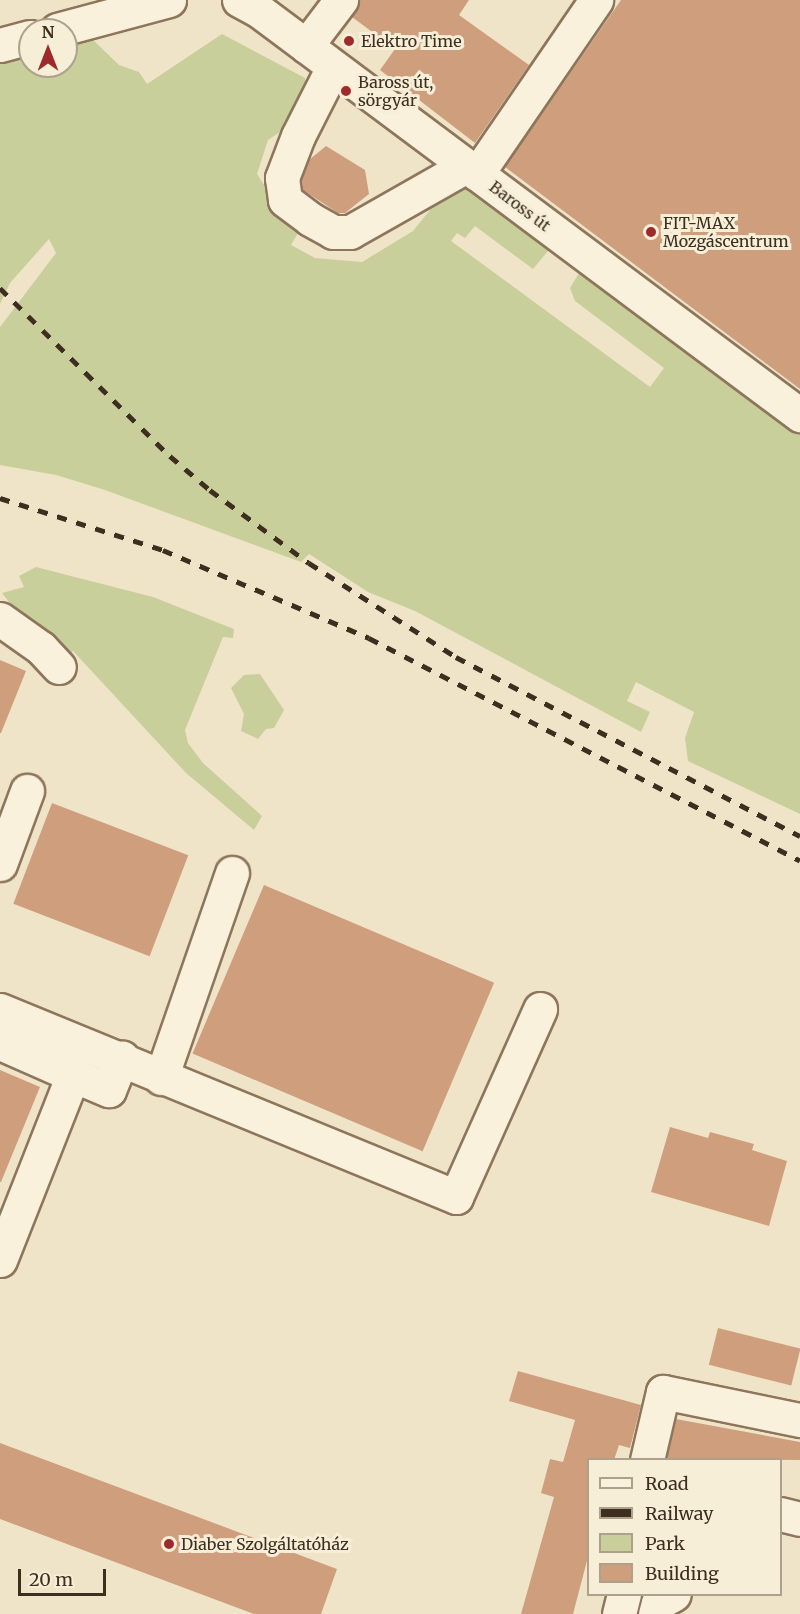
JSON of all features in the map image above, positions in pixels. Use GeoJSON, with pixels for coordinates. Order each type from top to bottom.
{"type":"FeatureCollection","features":[{"type":"Feature","properties":{"kind":"street"},"geometry":{"type":"LineString","coordinates":[[78,24],[169,0]]}},
{"type":"Feature","properties":{"kind":"street","name":"Baross út"},"geometry":{"type":"LineString","coordinates":[[239,0],[306,46],[800,415]]}},
{"type":"Feature","properties":{"kind":"street"},"geometry":{"type":"LineString","coordinates":[[306,46],[341,0]]}},
{"type":"Feature","properties":{"kind":"street"},"geometry":{"type":"LineString","coordinates":[[333,67],[298,136],[282,178],[285,200],[310,219],[333,232],[350,232],[471,170],[587,3]]}},
{"type":"Feature","properties":{"kind":"street"},"geometry":{"type":"LineString","coordinates":[[0,45],[18,40]]}},
{"type":"Feature","properties":{"kind":"street"},"geometry":{"type":"LineString","coordinates":[[0,619],[41,648],[59,667]]}},
{"type":"Feature","properties":{"kind":"street"},"geometry":{"type":"LineString","coordinates":[[0,864],[27,791]]}},
{"type":"Feature","properties":{"kind":"street"},"geometry":{"type":"LineString","coordinates":[[161,1078],[232,873]]}},
{"type":"Feature","properties":{"kind":"street"},"geometry":{"type":"LineString","coordinates":[[0,1010],[125,1058],[161,1078],[456,1197],[540,1009]]}},
{"type":"Feature","properties":{"kind":"street"},"geometry":{"type":"LineString","coordinates":[[0,1043],[109,1090],[125,1058]]}},
{"type":"Feature","properties":{"kind":"street"},"geometry":{"type":"LineString","coordinates":[[0,1260],[73,1075]]}},
{"type":"Feature","properties":{"kind":"street"},"geometry":{"type":"LineString","coordinates":[[647,1458],[663,1392],[800,1420]]}},
{"type":"Feature","properties":{"kind":"street"},"geometry":{"type":"LineString","coordinates":[[782,1514],[800,1519]]}},
{"type":"Feature","properties":{"kind":"street"},"geometry":{"type":"LineString","coordinates":[[619,1614],[624,1596]]}},
{"type":"Feature","properties":{"kind":"street"},"geometry":{"type":"LineString","coordinates":[[655,1614],[658,1603],[670,1596]]}},
{"type":"Feature","properties":{"kind":"green space"},"geometry":{"type":"Polygon","coordinates":[[[222,34],[305,78],[306,102],[283,130],[268,140],[257,174],[280,210],[301,228],[291,245],[315,258],[362,262],[413,231],[455,179],[462,178],[553,245],[533,269],[475,226],[465,238],[457,233],[451,241],[650,387],[664,368],[575,301],[570,288],[582,268],[800,430],[800,814],[688,761],[685,738],[694,712],[636,682],[627,701],[650,712],[641,732],[415,611],[368,592],[309,554],[301,562],[105,490],[56,475],[0,465],[0,327],[56,253],[49,239],[10,283],[0,304],[0,61],[18,57],[18,78],[78,78],[78,43],[92,39],[119,65],[139,72],[147,84],[222,34]]]}},
{"type":"Feature","properties":{"kind":"green space"},"geometry":{"type":"Polygon","coordinates":[[[36,567],[153,597],[234,629],[233,638],[223,637],[185,730],[188,743],[203,763],[262,816],[254,830],[186,773],[73,651],[61,659],[36,637],[2,593],[24,587],[19,576],[36,567]]]}},
{"type":"Feature","properties":{"kind":"green space"},"geometry":{"type":"Polygon","coordinates":[[[260,674],[284,710],[274,728],[266,729],[258,739],[241,731],[244,714],[231,688],[244,675],[260,674]]]}},
{"type":"Feature","properties":{"kind":"building"},"geometry":{"type":"Polygon","coordinates":[[[360,0],[469,0],[459,15],[529,65],[475,143],[380,70],[395,49],[352,17],[360,0]]]}},
{"type":"Feature","properties":{"kind":"building"},"geometry":{"type":"Polygon","coordinates":[[[621,0],[800,0],[800,389],[505,167],[621,0]]]}},
{"type":"Feature","properties":{"kind":"building"},"geometry":{"type":"Polygon","coordinates":[[[326,146],[365,170],[369,194],[345,213],[338,213],[303,190],[301,180],[309,160],[326,146]]]}},
{"type":"Feature","properties":{"kind":"building"},"geometry":{"type":"Polygon","coordinates":[[[0,660],[26,671],[1,733],[0,733],[0,660]]]}},
{"type":"Feature","properties":{"kind":"building"},"geometry":{"type":"Polygon","coordinates":[[[52,803],[188,855],[150,956],[13,904],[52,803]]]}},
{"type":"Feature","properties":{"kind":"building"},"geometry":{"type":"Polygon","coordinates":[[[264,885],[494,983],[423,1151],[192,1053],[264,885]]]}},
{"type":"Feature","properties":{"kind":"building"},"geometry":{"type":"Polygon","coordinates":[[[0,1070],[40,1087],[1,1182],[0,1182],[0,1070]]]}},
{"type":"Feature","properties":{"kind":"building"},"geometry":{"type":"Polygon","coordinates":[[[670,1127],[708,1138],[710,1132],[754,1144],[752,1150],[787,1161],[769,1226],[651,1192],[670,1127]]]}},
{"type":"Feature","properties":{"kind":"building"},"geometry":{"type":"Polygon","coordinates":[[[718,1328],[800,1348],[791,1385],[709,1365],[718,1328]]]}},
{"type":"Feature","properties":{"kind":"building"},"geometry":{"type":"Polygon","coordinates":[[[518,1371],[641,1405],[630,1448],[619,1445],[615,1458],[587,1458],[587,1561],[573,1614],[521,1614],[554,1497],[541,1493],[550,1459],[563,1462],[575,1420],[509,1401],[518,1371]]]}},
{"type":"Feature","properties":{"kind":"building"},"geometry":{"type":"Polygon","coordinates":[[[676,1419],[800,1442],[800,1460],[666,1458],[676,1419]]]}},
{"type":"Feature","properties":{"kind":"building","name":"Diaber Szolgáltatóház"},"geometry":{"type":"Polygon","coordinates":[[[0,1443],[337,1569],[321,1614],[254,1614],[0,1519],[0,1443]]]}},
{"type":"Feature","properties":{"kind":"railway"},"geometry":{"type":"LineString","coordinates":[[0,288],[170,456],[210,490],[309,563],[456,657],[800,836]]}},
{"type":"Feature","properties":{"kind":"railway"},"geometry":{"type":"LineString","coordinates":[[0,498],[163,550],[369,638],[800,860]]}},
{"type":"Feature","properties":{"kind":"place","name":"Elektro Time"},"geometry":{"type":"Point","coordinates":[349,41]}},
{"type":"Feature","properties":{"kind":"place","name":"Baross út, sörgyár"},"geometry":{"type":"Point","coordinates":[346,91]}},
{"type":"Feature","properties":{"kind":"place","name":"FIT-MAX Mozgáscentrum"},"geometry":{"type":"Point","coordinates":[651,232]}},
{"type":"Feature","properties":{"kind":"place","name":"Diaber Szolgáltatóház"},"geometry":{"type":"Point","coordinates":[169,1544]}}]}
